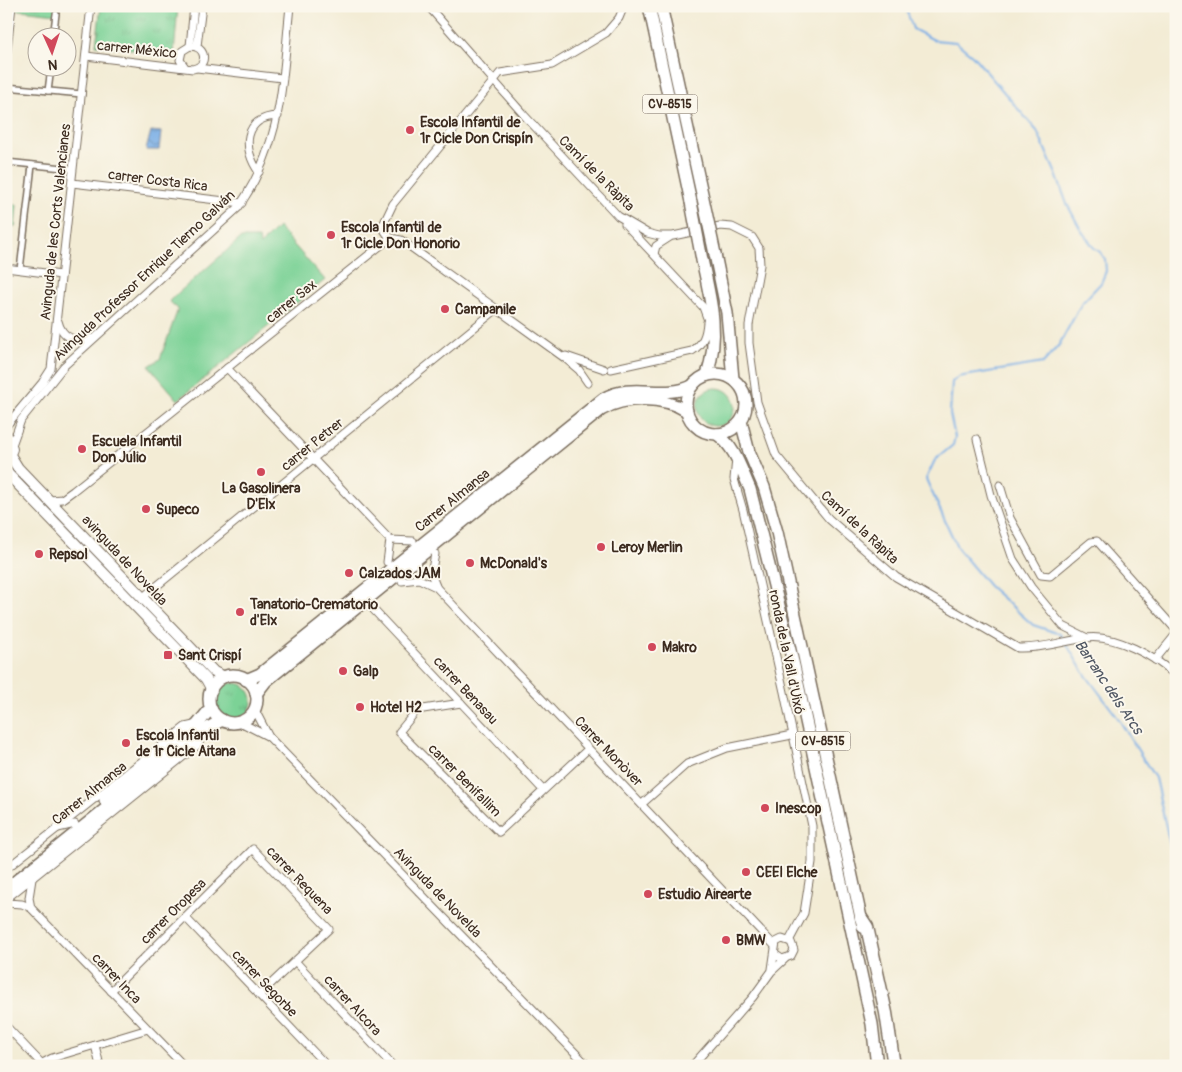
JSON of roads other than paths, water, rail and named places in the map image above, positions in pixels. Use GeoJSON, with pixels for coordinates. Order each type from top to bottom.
{"type":"FeatureCollection","features":[{"type":"Feature","properties":{"kind":"highway"},"geometry":{"type":"LineString","coordinates":[[861,918],[867,927],[891,1036],[894,1066]]}},
{"type":"Feature","properties":{"kind":"main road","name":"CV-8515"},"geometry":{"type":"LineString","coordinates":[[649,6],[691,202],[715,327],[713,352],[707,375]]}},
{"type":"Feature","properties":{"kind":"main road","name":"CV-8515"},"geometry":{"type":"LineString","coordinates":[[661,6],[728,313],[733,379],[740,385],[746,403],[741,421],[749,452],[764,487],[777,532],[887,1038],[890,1066]]}},
{"type":"Feature","properties":{"kind":"main road"},"geometry":{"type":"LineString","coordinates":[[708,322],[713,352]]}},
{"type":"Feature","properties":{"kind":"main road"},"geometry":{"type":"LineString","coordinates":[[687,411],[686,398],[692,386],[707,375],[716,374],[733,379]]}},
{"type":"Feature","properties":{"kind":"main road","name":"Carrer Almansa"},"geometry":{"type":"LineString","coordinates":[[246,680],[260,674],[603,398],[620,390],[645,389],[674,392],[692,386]]}},
{"type":"Feature","properties":{"kind":"main road","name":"Carrer Almansa"},"geometry":{"type":"LineString","coordinates":[[256,694],[266,681],[606,407],[620,401],[640,400],[662,402],[687,411]]}},
{"type":"Feature","properties":{"kind":"main road"},"geometry":{"type":"LineString","coordinates":[[603,419],[606,407]]}},
{"type":"Feature","properties":{"kind":"main road","name":"CV-8515"},"geometry":{"type":"LineString","coordinates":[[687,411],[690,419],[701,430],[717,434],[725,440],[736,456],[750,489],[791,657],[872,1024],[877,1066]]}},
{"type":"Feature","properties":{"kind":"main road"},"geometry":{"type":"LineString","coordinates":[[717,434],[735,428],[741,421]]}},
{"type":"Feature","properties":{"kind":"main road","name":"avinguda de Novelda"},"geometry":{"type":"LineString","coordinates":[[6,434],[9,454],[18,468],[214,672],[226,677]]}},
{"type":"Feature","properties":{"kind":"main road","name":"avinguda de Novelda"},"geometry":{"type":"LineString","coordinates":[[6,472],[206,679],[212,690]]}},
{"type":"Feature","properties":{"kind":"main road"},"geometry":{"type":"LineString","coordinates":[[237,676],[246,680],[256,694],[255,710],[240,722],[232,723],[222,720],[211,708],[212,690],[218,682],[226,677],[237,676]]}},
{"type":"Feature","properties":{"kind":"main road","name":"Carrer Almansa"},"geometry":{"type":"LineString","coordinates":[[6,879],[199,728],[211,708]]}},
{"type":"Feature","properties":{"kind":"main road"},"geometry":{"type":"LineString","coordinates":[[6,889],[70,838],[199,728],[222,720]]}},
{"type":"Feature","properties":{"kind":"street"},"geometry":{"type":"LineString","coordinates":[[6,58],[12,6]]}},
{"type":"Feature","properties":{"kind":"street","name":"Avinguda de les Corts Valencianes"},"geometry":{"type":"LineString","coordinates":[[6,426],[42,384],[51,369],[91,6]]}},
{"type":"Feature","properties":{"kind":"street"},"geometry":{"type":"LineString","coordinates":[[194,6],[194,46]]}},
{"type":"Feature","properties":{"kind":"street"},"geometry":{"type":"LineString","coordinates":[[194,46],[202,6]]}},
{"type":"Feature","properties":{"kind":"street","name":"Avinguda Professor Enrique Tierno Galván"},"geometry":{"type":"LineString","coordinates":[[9,454],[16,431],[30,409],[60,370],[242,203],[254,185],[273,138],[278,116],[290,6]]}},
{"type":"Feature","properties":{"kind":"street","name":"Camí de la Ràpita"},"geometry":{"type":"LineString","coordinates":[[428,6],[618,216],[646,233],[673,236],[720,226],[732,227],[752,237],[759,248],[760,265],[749,325],[757,402],[776,455],[801,488],[829,519],[896,577],[1018,648],[1034,649],[1087,638],[1107,640],[1129,646],[1155,660],[1176,676]]}},
{"type":"Feature","properties":{"kind":"street"},"geometry":{"type":"LineString","coordinates":[[588,383],[579,370],[561,355],[401,240],[390,238],[382,227],[393,204],[495,82],[500,73],[552,65],[606,33],[619,18],[624,6]]}},
{"type":"Feature","properties":{"kind":"street"},"geometry":{"type":"LineString","coordinates":[[54,28],[56,14]]}},
{"type":"Feature","properties":{"kind":"street"},"geometry":{"type":"LineString","coordinates":[[197,68],[204,59],[202,50],[194,46],[184,48],[181,54],[181,62],[185,67],[282,78]]}},
{"type":"Feature","properties":{"kind":"street","name":"carrer México"},"geometry":{"type":"LineString","coordinates":[[86,56],[185,67]]}},
{"type":"Feature","properties":{"kind":"street"},"geometry":{"type":"LineString","coordinates":[[48,91],[50,78]]}},
{"type":"Feature","properties":{"kind":"street"},"geometry":{"type":"LineString","coordinates":[[6,87],[82,94]]}},
{"type":"Feature","properties":{"kind":"street"},"geometry":{"type":"LineString","coordinates":[[259,172],[249,155],[248,138],[255,124],[271,116],[278,116]]}},
{"type":"Feature","properties":{"kind":"street"},"geometry":{"type":"LineString","coordinates":[[6,162],[73,169]]}},
{"type":"Feature","properties":{"kind":"street"},"geometry":{"type":"LineString","coordinates":[[20,270],[32,165]]}},
{"type":"Feature","properties":{"kind":"street","name":"carrer Costa Rica"},"geometry":{"type":"LineString","coordinates":[[72,183],[242,203]]}},
{"type":"Feature","properties":{"kind":"street"},"geometry":{"type":"LineString","coordinates":[[561,355],[608,369],[692,351],[701,344],[706,333],[708,322],[703,307],[618,216]]}},
{"type":"Feature","properties":{"kind":"street"},"geometry":{"type":"LineString","coordinates":[[654,254],[656,246],[673,236]]}},
{"type":"Feature","properties":{"kind":"street","name":"carrer Sax"},"geometry":{"type":"LineString","coordinates":[[50,500],[62,499],[68,495],[390,238]]}},
{"type":"Feature","properties":{"kind":"street"},"geometry":{"type":"LineString","coordinates":[[6,268],[61,275]]}},
{"type":"Feature","properties":{"kind":"street","name":"carrer Petrer"},"geometry":{"type":"LineString","coordinates":[[142,598],[497,309]]}},
{"type":"Feature","properties":{"kind":"street"},"geometry":{"type":"LineString","coordinates":[[57,318],[59,326],[68,337],[82,341],[95,337]]}},
{"type":"Feature","properties":{"kind":"street"},"geometry":{"type":"LineString","coordinates":[[227,368],[390,540],[413,541]]}},
{"type":"Feature","properties":{"kind":"street"},"geometry":{"type":"LineString","coordinates":[[977,439],[990,495],[1014,559],[1031,587],[1063,626],[1087,638]]}},
{"type":"Feature","properties":{"kind":"street","name":"ronda de la Vall d'Uixó"},"geometry":{"type":"LineString","coordinates":[[736,456],[734,479],[743,510],[812,826],[812,862],[804,913],[789,941]]}},
{"type":"Feature","properties":{"kind":"street"},"geometry":{"type":"LineString","coordinates":[[1000,485],[1010,518],[1040,575],[1050,576],[1091,542],[1097,540],[1176,630]]}},
{"type":"Feature","properties":{"kind":"street"},"geometry":{"type":"LineString","coordinates":[[387,562],[390,540]]}},
{"type":"Feature","properties":{"kind":"street"},"geometry":{"type":"LineString","coordinates":[[436,554],[432,574],[436,587]]}},
{"type":"Feature","properties":{"kind":"street","name":"Carrer Monòver"},"geometry":{"type":"LineString","coordinates":[[402,581],[419,578],[436,587],[764,933],[777,943]]}},
{"type":"Feature","properties":{"kind":"street","name":"carrer Benasau"},"geometry":{"type":"LineString","coordinates":[[370,606],[543,790]]}},
{"type":"Feature","properties":{"kind":"street"},"geometry":{"type":"LineString","coordinates":[[1155,660],[1176,634]]}},
{"type":"Feature","properties":{"kind":"street","name":"carrer Benifallim"},"geometry":{"type":"LineString","coordinates":[[461,703],[417,710],[399,732],[499,832],[588,749]]}},
{"type":"Feature","properties":{"kind":"street","name":"Avinguda de Novelda"},"geometry":{"type":"LineString","coordinates":[[255,710],[270,737],[588,1066]]}},
{"type":"Feature","properties":{"kind":"street","name":"Avinguda de Novelda"},"geometry":{"type":"LineString","coordinates":[[240,722],[270,737]]}},
{"type":"Feature","properties":{"kind":"street"},"geometry":{"type":"LineString","coordinates":[[6,869],[185,727],[199,728],[199,744],[6,899]]}},
{"type":"Feature","properties":{"kind":"street"},"geometry":{"type":"LineString","coordinates":[[642,803],[687,764],[727,748],[792,734]]}},
{"type":"Feature","properties":{"kind":"street"},"geometry":{"type":"LineString","coordinates":[[56,829],[75,824]]}},
{"type":"Feature","properties":{"kind":"street"},"geometry":{"type":"LineString","coordinates":[[70,838],[87,834]]}},
{"type":"Feature","properties":{"kind":"street","name":"carrer Oropesa"},"geometry":{"type":"LineString","coordinates":[[111,990],[253,849]]}},
{"type":"Feature","properties":{"kind":"street","name":"carrer Requena"},"geometry":{"type":"LineString","coordinates":[[253,849],[329,929],[295,961]]}},
{"type":"Feature","properties":{"kind":"street"},"geometry":{"type":"LineString","coordinates":[[31,908],[29,898],[32,879]]}},
{"type":"Feature","properties":{"kind":"street"},"geometry":{"type":"LineString","coordinates":[[6,903],[22,904],[31,908]]}},
{"type":"Feature","properties":{"kind":"street","name":"carrer Inca"},"geometry":{"type":"LineString","coordinates":[[31,908],[184,1066]]}},
{"type":"Feature","properties":{"kind":"street","name":"carrer Segorbe"},"geometry":{"type":"LineString","coordinates":[[185,917],[327,1066]]}},
{"type":"Feature","properties":{"kind":"street"},"geometry":{"type":"LineString","coordinates":[[692,1066],[753,997],[771,972],[791,956],[794,950],[789,941],[777,943],[771,972]]}},
{"type":"Feature","properties":{"kind":"street"},"geometry":{"type":"LineString","coordinates":[[776,955],[785,959]]}},
{"type":"Feature","properties":{"kind":"street"},"geometry":{"type":"LineString","coordinates":[[259,995],[295,961]]}},
{"type":"Feature","properties":{"kind":"street","name":"carrer Alcora"},"geometry":{"type":"LineString","coordinates":[[295,961],[393,1066]]}},
{"type":"Feature","properties":{"kind":"street"},"geometry":{"type":"LineString","coordinates":[[6,1026],[39,1064],[148,1029]]}},
{"type":"Feature","properties":{"kind":"street"},"geometry":{"type":"LineString","coordinates":[[95,1045],[100,1066]]}},
{"type":"Feature","properties":{"kind":"street"},"geometry":{"type":"LineString","coordinates":[[315,1066],[321,1060]]}},
{"type":"Feature","properties":{"kind":"water"},"geometry":{"type":"Polygon","coordinates":[[[151,131],[161,132],[159,150],[146,150],[151,131]]]}},
{"type":"Feature","properties":{"kind":"waterway","name":"Barranc dels Arcs"},"geometry":{"type":"LineString","coordinates":[[905,6],[913,29],[934,40],[956,42],[973,56],[1037,131],[1067,204],[1081,230],[1105,259],[1106,271],[1101,283],[1082,303],[1059,345],[1043,363],[958,377],[952,382],[950,414],[955,437],[953,445],[935,460],[926,479],[958,549],[989,586],[1033,625],[1060,634],[1063,639]]}},
{"type":"Feature","properties":{"kind":"waterway","name":"Barranc dels Arcs"},"geometry":{"type":"LineString","coordinates":[[1066,643],[1082,670],[1118,718],[1155,778],[1176,871]]}},
{"type":"Feature","properties":{"kind":"place","name":"Escola Infantil de 1r Cicle Don Crispín"},"geometry":{"type":"Point","coordinates":[410,130]}},
{"type":"Feature","properties":{"kind":"place","name":"Escola Infantil de 1r Cicle Don Honorio"},"geometry":{"type":"Point","coordinates":[331,235]}},
{"type":"Feature","properties":{"kind":"place","name":"Campanile"},"geometry":{"type":"Point","coordinates":[445,309]}},
{"type":"Feature","properties":{"kind":"place","name":"Escuela Infantil Don Julio"},"geometry":{"type":"Point","coordinates":[82,449]}},
{"type":"Feature","properties":{"kind":"place","name":"La Gasolinera D'Elx"},"geometry":{"type":"Point","coordinates":[261,472]}},
{"type":"Feature","properties":{"kind":"place","name":"Supeco"},"geometry":{"type":"Point","coordinates":[146,509]}},
{"type":"Feature","properties":{"kind":"place","name":"Leroy Merlin"},"geometry":{"type":"Point","coordinates":[601,547]}},
{"type":"Feature","properties":{"kind":"place","name":"Repsol"},"geometry":{"type":"Point","coordinates":[39,554]}},
{"type":"Feature","properties":{"kind":"place","name":"McDonald's"},"geometry":{"type":"Point","coordinates":[470,563]}},
{"type":"Feature","properties":{"kind":"place","name":"Calzados JAM"},"geometry":{"type":"Point","coordinates":[349,573]}},
{"type":"Feature","properties":{"kind":"place","name":"Tanatorio-Crematorio d'Elx"},"geometry":{"type":"Point","coordinates":[240,612]}},
{"type":"Feature","properties":{"kind":"place","name":"Makro"},"geometry":{"type":"Point","coordinates":[652,647]}},
{"type":"Feature","properties":{"kind":"place","name":"Sant Crispí"},"geometry":{"type":"Point","coordinates":[168,655]}},
{"type":"Feature","properties":{"kind":"place","name":"Galp"},"geometry":{"type":"Point","coordinates":[343,671]}},
{"type":"Feature","properties":{"kind":"place","name":"Hotel H2"},"geometry":{"type":"Point","coordinates":[360,707]}},
{"type":"Feature","properties":{"kind":"place","name":"Escola Infantil de 1r Cicle Aitana"},"geometry":{"type":"Point","coordinates":[126,743]}},
{"type":"Feature","properties":{"kind":"place","name":"Inescop"},"geometry":{"type":"Point","coordinates":[765,808]}},
{"type":"Feature","properties":{"kind":"place","name":"CEEI Elche"},"geometry":{"type":"Point","coordinates":[746,872]}},
{"type":"Feature","properties":{"kind":"place","name":"Estudio Airearte"},"geometry":{"type":"Point","coordinates":[648,894]}},
{"type":"Feature","properties":{"kind":"place","name":"BMW"},"geometry":{"type":"Point","coordinates":[726,940]}}]}
